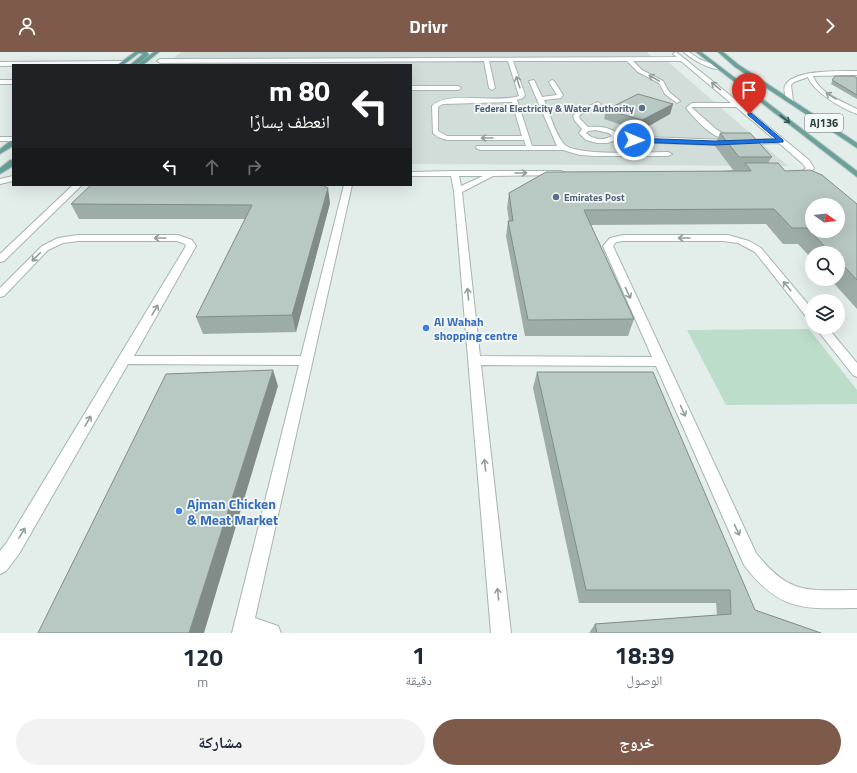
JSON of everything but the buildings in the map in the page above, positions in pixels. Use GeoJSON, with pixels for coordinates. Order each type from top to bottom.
{"type":"FeatureCollection","features":[{"type":"Feature","properties":{"kind":"main road"},"geometry":{"type":"LineString","coordinates":[[121,64],[139,52],[145,53],[146,55],[134,64]]}},
{"type":"Feature","properties":{"kind":"main road"},"geometry":{"type":"LineString","coordinates":[[141,64],[157,52]]}},
{"type":"Feature","properties":{"kind":"main road","name":"AJ136"},"geometry":{"type":"LineString","coordinates":[[698,52],[857,175]]}},
{"type":"Feature","properties":{"kind":"main road","name":"AJ136"},"geometry":{"type":"LineString","coordinates":[[720,52],[737,66],[857,146]]}},
{"type":"Feature","properties":{"kind":"main road"},"geometry":{"type":"LineString","coordinates":[[0,152],[12,144]]}},
{"type":"Feature","properties":{"kind":"main road"},"geometry":{"type":"LineString","coordinates":[[0,172],[12,163]]}},
{"type":"Feature","properties":{"kind":"street"},"geometry":{"type":"LineString","coordinates":[[336,60],[338,52]]}},
{"type":"Feature","properties":{"kind":"street"},"geometry":{"type":"LineString","coordinates":[[520,52],[523,59]]}},
{"type":"Feature","properties":{"kind":"street"},"geometry":{"type":"LineString","coordinates":[[674,52],[739,105],[810,168],[808,171],[796,174],[815,178]]}},
{"type":"Feature","properties":{"kind":"street"},"geometry":{"type":"LineString","coordinates":[[686,52],[698,60],[719,68]]}},
{"type":"Feature","properties":{"kind":"street"},"geometry":{"type":"LineString","coordinates":[[374,53],[387,56],[430,56],[486,60],[682,59]]}},
{"type":"Feature","properties":{"kind":"street"},"geometry":{"type":"LineString","coordinates":[[618,54],[642,72],[659,81],[667,93],[677,101],[672,104],[677,107],[739,105]]}},
{"type":"Feature","properties":{"kind":"street"},"geometry":{"type":"LineString","coordinates":[[155,64],[165,56]]}},
{"type":"Feature","properties":{"kind":"street"},"geometry":{"type":"LineString","coordinates":[[160,60],[321,62],[430,56]]}},
{"type":"Feature","properties":{"kind":"street"},"geometry":{"type":"LineString","coordinates":[[510,59],[522,95],[521,97],[514,100],[448,101],[437,103],[435,106],[436,133],[447,138],[526,138]]}},
{"type":"Feature","properties":{"kind":"street"},"geometry":{"type":"LineString","coordinates":[[212,64],[226,60]]}},
{"type":"Feature","properties":{"kind":"street"},"geometry":{"type":"LineString","coordinates":[[486,60],[492,88]]}},
{"type":"Feature","properties":{"kind":"street"},"geometry":{"type":"LineString","coordinates":[[0,64],[121,64]]}},
{"type":"Feature","properties":{"kind":"street"},"geometry":{"type":"LineString","coordinates":[[830,73],[857,80]]}},
{"type":"Feature","properties":{"kind":"street"},"geometry":{"type":"LineString","coordinates":[[790,101],[788,93],[789,83],[794,80],[810,75],[857,73]]}},
{"type":"Feature","properties":{"kind":"street"},"geometry":{"type":"LineString","coordinates":[[810,75],[813,83],[820,89],[857,112]]}},
{"type":"Feature","properties":{"kind":"street"},"geometry":{"type":"LineString","coordinates":[[532,81],[562,148]]}},
{"type":"Feature","properties":{"kind":"street"},"geometry":{"type":"LineString","coordinates":[[0,82],[12,82]]}},
{"type":"Feature","properties":{"kind":"street"},"geometry":{"type":"LineString","coordinates":[[540,99],[559,97],[552,82]]}},
{"type":"Feature","properties":{"kind":"street"},"geometry":{"type":"LineString","coordinates":[[412,88],[458,88]]}},
{"type":"Feature","properties":{"kind":"street"},"geometry":{"type":"LineString","coordinates":[[514,100],[530,148]]}},
{"type":"Feature","properties":{"kind":"street"},"geometry":{"type":"LineString","coordinates":[[586,129],[577,120],[576,116],[598,104]]}},
{"type":"Feature","properties":{"kind":"street"},"geometry":{"type":"LineString","coordinates":[[691,106],[709,128],[723,137],[740,142]]}},
{"type":"Feature","properties":{"kind":"street"},"geometry":{"type":"LineString","coordinates":[[615,138],[614,133],[595,128],[586,129],[582,133],[591,139],[602,141],[615,138],[629,140],[702,142],[781,141]]}},
{"type":"Feature","properties":{"kind":"street"},"geometry":{"type":"LineString","coordinates":[[702,142],[703,140],[712,137],[708,131],[709,128]]}},
{"type":"Feature","properties":{"kind":"street"},"geometry":{"type":"LineString","coordinates":[[0,139],[12,139]]}},
{"type":"Feature","properties":{"kind":"street"},"geometry":{"type":"LineString","coordinates":[[591,139],[590,143],[592,154]]}},
{"type":"Feature","properties":{"kind":"street"},"geometry":{"type":"LineString","coordinates":[[480,148],[562,148],[576,153],[592,154],[668,154]]}},
{"type":"Feature","properties":{"kind":"street"},"geometry":{"type":"LineString","coordinates":[[454,173],[458,191],[501,633]]}},
{"type":"Feature","properties":{"kind":"street"},"geometry":{"type":"LineString","coordinates":[[458,191],[477,181],[498,173]]}},
{"type":"Feature","properties":{"kind":"street"},"geometry":{"type":"LineString","coordinates":[[412,174],[570,173]]}},
{"type":"Feature","properties":{"kind":"street"},"geometry":{"type":"LineString","coordinates":[[0,182],[12,178]]}},
{"type":"Feature","properties":{"kind":"street"},"geometry":{"type":"LineString","coordinates":[[0,259],[77,186]]}},
{"type":"Feature","properties":{"kind":"street"},"geometry":{"type":"LineString","coordinates":[[271,633],[243,629],[348,186]]}},
{"type":"Feature","properties":{"kind":"street"},"geometry":{"type":"LineString","coordinates":[[0,294],[45,248],[60,240],[78,238],[170,238],[189,242],[189,251],[17,541],[0,565]]}},
{"type":"Feature","properties":{"kind":"street"},"geometry":{"type":"LineString","coordinates":[[805,307],[758,250],[746,242],[723,238],[623,238],[612,240],[608,246],[750,559],[759,572],[788,594],[803,599],[857,599]]}},
{"type":"Feature","properties":{"kind":"street"},"geometry":{"type":"LineString","coordinates":[[826,334],[857,372]]}},
{"type":"Feature","properties":{"kind":"street"},"geometry":{"type":"LineString","coordinates":[[839,350],[857,355]]}},
{"type":"Feature","properties":{"kind":"street"},"geometry":{"type":"LineString","coordinates":[[125,360],[306,361]]}},
{"type":"Feature","properties":{"kind":"street"},"geometry":{"type":"LineString","coordinates":[[475,360],[660,362]]}},
{"type":"Feature","properties":{"kind":"shaded area"},"geometry":{"type":"Polygon","coordinates":[[[181,52],[647,52],[655,60],[666,60],[788,166],[412,164],[412,64],[167,64],[181,52]]]}},
{"type":"Feature","properties":{"kind":"green space"},"geometry":{"type":"Polygon","coordinates":[[[805,329],[805,334],[813,334],[857,390],[857,404],[726,405],[687,330],[805,329]]]}},
{"type":"Feature","properties":{"kind":"place","name":"Federal Electricity & Water Authority"},"geometry":{"type":"Point","coordinates":[642,108]}},
{"type":"Feature","properties":{"kind":"place","name":"Emirates Post"},"geometry":{"type":"Point","coordinates":[556,197]}},
{"type":"Feature","properties":{"kind":"place","name":"Al Wahah shopping centre"},"geometry":{"type":"Point","coordinates":[426,328]}},
{"type":"Feature","properties":{"kind":"place","name":"Ajman Chicken & Meat Market"},"geometry":{"type":"Point","coordinates":[179,511]}},
{"type":"Feature","properties":{"kind":"route"},"geometry":{"type":"LineString","coordinates":[[634,140],[715,143],[781,141],[749,114]]}}]}
